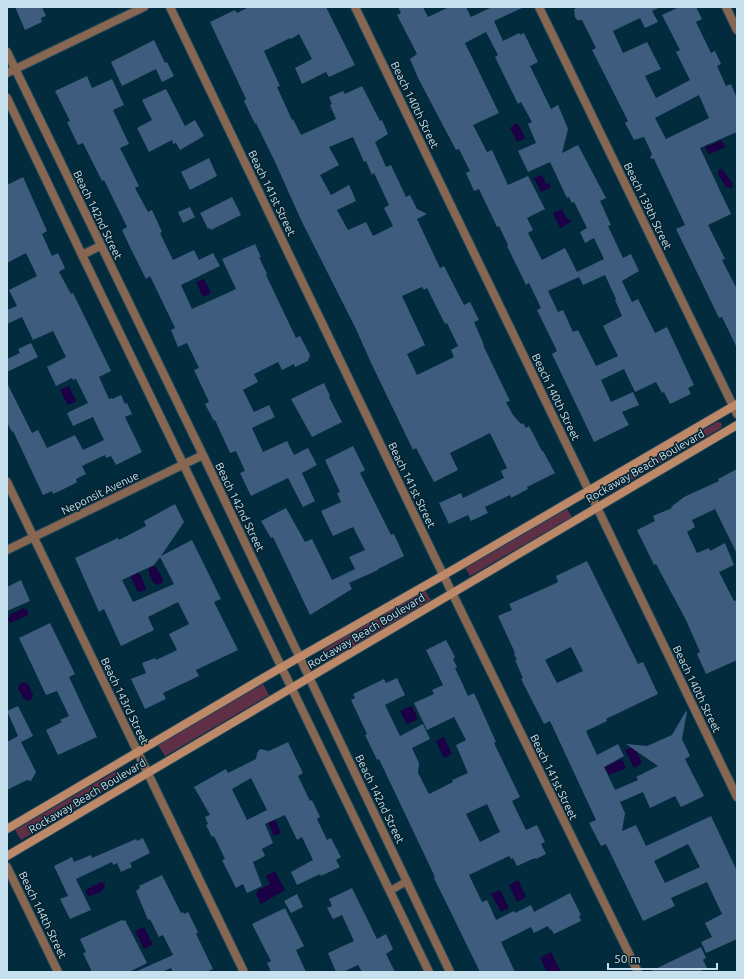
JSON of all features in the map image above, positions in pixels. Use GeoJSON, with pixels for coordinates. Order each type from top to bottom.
{"type":"FeatureCollection","features":[{"type":"Feature","properties":{"kind":"street"},"geometry":{"type":"LineString","coordinates":[[7,73],[144,7]]}},
{"type":"Feature","properties":{"kind":"street","name":"Beach 141st Street"},"geometry":{"type":"LineString","coordinates":[[170,7],[443,575],[638,972]]}},
{"type":"Feature","properties":{"kind":"street","name":"Beach 140th Street"},"geometry":{"type":"LineString","coordinates":[[355,7],[737,797]]}},
{"type":"Feature","properties":{"kind":"street","name":"Beach 139th Street"},"geometry":{"type":"LineString","coordinates":[[539,7],[735,405],[737,414]]}},
{"type":"Feature","properties":{"kind":"street"},"geometry":{"type":"LineString","coordinates":[[726,7],[737,30]]}},
{"type":"Feature","properties":{"kind":"street","name":"Beach 142nd Street"},"geometry":{"type":"LineString","coordinates":[[7,52],[100,246],[203,455],[450,972]]}},
{"type":"Feature","properties":{"kind":"street"},"geometry":{"type":"LineString","coordinates":[[7,98],[429,972]]}},
{"type":"Feature","properties":{"kind":"street"},"geometry":{"type":"LineString","coordinates":[[82,254],[100,246]]}},
{"type":"Feature","properties":{"kind":"street","name":"Rockaway Beach Boulevard"},"geometry":{"type":"LineString","coordinates":[[7,829],[282,667],[589,491],[735,405]]}},
{"type":"Feature","properties":{"kind":"street","name":"Rockaway Beach Boulevard"},"geometry":{"type":"LineString","coordinates":[[7,856],[737,425]]}},
{"type":"Feature","properties":{"kind":"street","name":"Neponsit Avenue"},"geometry":{"type":"LineString","coordinates":[[7,550],[203,455]]}},
{"type":"Feature","properties":{"kind":"street","name":"Beach 143rd Street"},"geometry":{"type":"LineString","coordinates":[[7,482],[244,972]]}},
{"type":"Feature","properties":{"kind":"street","name":"Beach 144th Street"},"geometry":{"type":"LineString","coordinates":[[7,867],[58,972]]}},
{"type":"Feature","properties":{"kind":"lane"},"geometry":{"type":"LineString","coordinates":[[390,891],[407,881]]}},
{"type":"Feature","properties":{"kind":"shaded area"},"geometry":{"type":"Polygon","coordinates":[[[515,124],[518,124],[525,138],[517,142],[510,128],[515,124]]]}},
{"type":"Feature","properties":{"kind":"shaded area"},"geometry":{"type":"Polygon","coordinates":[[[721,140],[725,146],[724,148],[708,154],[705,146],[708,144],[709,146],[721,140]]]}},
{"type":"Feature","properties":{"kind":"shaded area"},"geometry":{"type":"Polygon","coordinates":[[[721,169],[733,183],[732,188],[726,187],[718,174],[719,170],[721,169]]]}},
{"type":"Feature","properties":{"kind":"shaded area"},"geometry":{"type":"Polygon","coordinates":[[[542,175],[546,184],[549,183],[551,187],[541,192],[534,178],[542,175]]]}},
{"type":"Feature","properties":{"kind":"shaded area"},"geometry":{"type":"Polygon","coordinates":[[[562,209],[567,219],[571,222],[560,228],[553,213],[562,209]]]}},
{"type":"Feature","properties":{"kind":"shaded area"},"geometry":{"type":"Polygon","coordinates":[[[204,279],[211,293],[203,297],[196,282],[204,279]]]}},
{"type":"Feature","properties":{"kind":"shaded area"},"geometry":{"type":"Polygon","coordinates":[[[69,386],[76,401],[68,405],[60,390],[69,386]]]}},
{"type":"Feature","properties":{"kind":"shaded area"},"geometry":{"type":"Polygon","coordinates":[[[717,422],[722,424],[721,428],[611,492],[607,491],[607,486],[717,422]]]}},
{"type":"Feature","properties":{"kind":"shaded area"},"geometry":{"type":"Polygon","coordinates":[[[567,509],[572,517],[470,576],[465,568],[567,509]]]}},
{"type":"Feature","properties":{"kind":"shaded area"},"geometry":{"type":"Polygon","coordinates":[[[153,566],[156,567],[163,579],[162,583],[157,585],[152,580],[149,573],[149,569],[153,566]]]}},
{"type":"Feature","properties":{"kind":"shaded area"},"geometry":{"type":"Polygon","coordinates":[[[137,573],[140,574],[146,590],[138,592],[131,578],[131,576],[137,573]]]}},
{"type":"Feature","properties":{"kind":"shaded area"},"geometry":{"type":"Polygon","coordinates":[[[425,590],[431,600],[327,661],[321,651],[425,590]]]}},
{"type":"Feature","properties":{"kind":"shaded area"},"geometry":{"type":"Polygon","coordinates":[[[24,608],[28,611],[28,615],[10,623],[7,619],[10,617],[9,615],[24,608]]]}},
{"type":"Feature","properties":{"kind":"shaded area"},"geometry":{"type":"Polygon","coordinates":[[[23,682],[28,684],[33,695],[32,699],[28,701],[24,699],[18,689],[19,685],[23,682]]]}},
{"type":"Feature","properties":{"kind":"shaded area"},"geometry":{"type":"Polygon","coordinates":[[[263,684],[269,695],[165,756],[158,745],[263,684]]]}},
{"type":"Feature","properties":{"kind":"shaded area"},"geometry":{"type":"Polygon","coordinates":[[[412,706],[418,719],[407,724],[400,711],[412,706]]]}},
{"type":"Feature","properties":{"kind":"shaded area"},"geometry":{"type":"Polygon","coordinates":[[[444,737],[452,754],[444,758],[436,741],[444,737]]]}},
{"type":"Feature","properties":{"kind":"shaded area"},"geometry":{"type":"Polygon","coordinates":[[[634,746],[642,763],[634,768],[625,750],[634,746]]]}},
{"type":"Feature","properties":{"kind":"shaded area"},"geometry":{"type":"Polygon","coordinates":[[[622,759],[626,768],[609,775],[605,767],[622,759]]]}},
{"type":"Feature","properties":{"kind":"shaded area"},"geometry":{"type":"Polygon","coordinates":[[[118,770],[124,779],[21,840],[15,830],[118,770]]]}},
{"type":"Feature","properties":{"kind":"shaded area"},"geometry":{"type":"Polygon","coordinates":[[[274,817],[281,833],[274,836],[267,820],[274,817]]]}},
{"type":"Feature","properties":{"kind":"shaded area"},"geometry":{"type":"Polygon","coordinates":[[[275,871],[285,890],[261,904],[256,895],[258,890],[270,884],[266,876],[275,871]]]}},
{"type":"Feature","properties":{"kind":"shaded area"},"geometry":{"type":"Polygon","coordinates":[[[518,880],[526,897],[517,902],[509,885],[518,880]]]}},
{"type":"Feature","properties":{"kind":"shaded area"},"geometry":{"type":"Polygon","coordinates":[[[101,882],[105,884],[105,886],[101,892],[90,896],[86,894],[87,889],[101,882]]]}},
{"type":"Feature","properties":{"kind":"shaded area"},"geometry":{"type":"Polygon","coordinates":[[[500,890],[509,908],[501,912],[491,894],[500,890]]]}},
{"type":"Feature","properties":{"kind":"shaded area"},"geometry":{"type":"Polygon","coordinates":[[[144,927],[153,945],[144,949],[135,931],[144,927]]]}},
{"type":"Feature","properties":{"kind":"shaded area"},"geometry":{"type":"Polygon","coordinates":[[[551,952],[561,972],[547,972],[540,958],[551,952]]]}},
{"type":"Feature","properties":{"kind":"building"},"geometry":{"type":"Polygon","coordinates":[[[15,7],[42,7],[46,16],[41,18],[42,22],[25,30],[15,7]]]}},
{"type":"Feature","properties":{"kind":"building"},"geometry":{"type":"Polygon","coordinates":[[[249,7],[326,7],[355,65],[329,77],[326,72],[302,84],[295,68],[312,59],[299,34],[264,51],[280,86],[277,87],[292,120],[293,119],[301,135],[336,119],[330,105],[332,104],[329,97],[343,91],[345,94],[362,86],[380,121],[382,120],[388,134],[375,142],[386,167],[391,165],[406,197],[410,195],[417,209],[427,214],[417,219],[440,268],[444,266],[464,305],[470,302],[479,320],[474,322],[483,345],[510,401],[506,402],[513,415],[521,424],[523,423],[526,428],[529,426],[555,473],[527,487],[528,489],[511,498],[510,495],[485,507],[488,513],[471,521],[468,515],[449,524],[439,503],[461,493],[463,498],[504,478],[501,471],[507,468],[490,433],[450,453],[458,470],[434,482],[416,448],[413,450],[356,329],[302,222],[275,162],[244,101],[246,99],[210,22],[235,10],[237,13],[249,7]],[[353,137],[329,147],[339,165],[320,175],[331,195],[349,185],[356,201],[337,210],[348,230],[366,222],[373,236],[393,226],[384,208],[389,205],[374,173],[372,175],[366,161],[364,162],[353,137]],[[422,287],[402,296],[425,345],[407,354],[417,375],[454,357],[451,350],[458,346],[427,288],[424,290],[422,287]]]}},
{"type":"Feature","properties":{"kind":"building"},"geometry":{"type":"Polygon","coordinates":[[[398,7],[423,7],[428,17],[449,7],[466,7],[471,17],[492,7],[524,7],[494,21],[503,41],[519,33],[520,35],[524,33],[538,62],[530,66],[551,109],[558,105],[568,129],[562,153],[578,145],[606,198],[600,201],[611,225],[608,226],[623,258],[631,254],[639,271],[622,281],[632,302],[638,299],[655,333],[667,327],[694,385],[688,388],[691,394],[670,404],[664,392],[662,393],[656,382],[635,392],[624,369],[601,380],[611,402],[633,392],[639,405],[622,412],[629,425],[594,442],[552,354],[557,351],[537,310],[541,308],[529,283],[526,285],[499,226],[497,227],[479,189],[474,191],[466,173],[470,171],[459,149],[456,150],[418,78],[410,59],[417,54],[397,15],[401,13],[398,7]],[[486,32],[465,43],[499,113],[473,125],[487,152],[492,150],[508,185],[528,176],[545,209],[527,218],[533,230],[528,233],[542,260],[565,248],[577,272],[604,259],[594,238],[585,243],[580,232],[587,228],[574,202],[572,203],[569,197],[567,198],[550,162],[528,172],[518,151],[536,143],[528,124],[532,122],[521,102],[518,104],[495,57],[498,55],[486,32]],[[605,275],[583,285],[579,277],[548,291],[558,312],[563,310],[573,332],[578,330],[596,366],[618,356],[603,326],[622,316],[605,275]]]}},
{"type":"Feature","properties":{"kind":"building"},"geometry":{"type":"Polygon","coordinates":[[[579,7],[660,7],[652,11],[658,22],[645,28],[640,18],[613,31],[623,53],[647,42],[661,69],[645,76],[656,98],[690,80],[676,52],[680,50],[662,15],[679,7],[696,7],[702,19],[696,22],[711,53],[715,51],[721,64],[717,66],[726,86],[731,84],[737,98],[737,132],[700,148],[731,214],[708,225],[725,259],[722,260],[737,289],[737,348],[722,317],[719,318],[676,229],[685,225],[654,159],[650,158],[652,154],[644,137],[634,140],[625,123],[628,121],[592,50],[596,48],[582,20],[577,20],[575,17],[574,9],[579,7]],[[699,95],[655,118],[666,139],[709,118],[699,95]]]}},
{"type":"Feature","properties":{"kind":"building"},"geometry":{"type":"Polygon","coordinates":[[[154,40],[165,63],[167,62],[174,76],[162,82],[156,69],[122,86],[111,62],[154,40]]]}},
{"type":"Feature","properties":{"kind":"building"},"geometry":{"type":"Polygon","coordinates":[[[87,76],[92,88],[112,79],[124,105],[113,110],[129,144],[120,148],[139,186],[135,188],[148,212],[152,210],[162,232],[160,233],[173,260],[194,250],[199,260],[213,253],[220,266],[181,285],[192,309],[236,289],[222,259],[255,244],[261,257],[259,257],[267,274],[266,275],[296,338],[300,336],[310,355],[308,361],[295,367],[294,364],[282,370],[278,362],[254,374],[258,382],[243,390],[254,412],[269,405],[275,417],[252,428],[263,452],[287,441],[294,455],[308,448],[317,465],[302,473],[315,501],[303,507],[288,478],[251,496],[240,473],[245,471],[236,451],[230,453],[215,420],[214,421],[205,404],[209,402],[194,370],[199,368],[187,343],[178,347],[171,330],[175,328],[150,276],[146,279],[130,247],[122,230],[127,227],[104,180],[102,181],[83,143],[78,145],[67,122],[70,121],[55,91],[87,76]]]}},
{"type":"Feature","properties":{"kind":"building"},"geometry":{"type":"Polygon","coordinates":[[[166,89],[185,126],[195,120],[204,136],[180,150],[176,143],[173,144],[172,140],[149,152],[137,128],[152,120],[142,100],[166,89]]]}},
{"type":"Feature","properties":{"kind":"building"},"geometry":{"type":"Polygon","coordinates":[[[209,158],[217,176],[190,190],[181,172],[209,158]]]}},
{"type":"Feature","properties":{"kind":"building"},"geometry":{"type":"Polygon","coordinates":[[[23,177],[47,231],[42,234],[52,256],[58,253],[65,268],[59,272],[71,294],[73,293],[111,371],[99,377],[109,399],[121,395],[125,404],[127,403],[132,414],[125,417],[142,452],[116,465],[111,456],[106,458],[105,455],[82,466],[86,474],[76,479],[77,482],[53,494],[52,491],[43,495],[13,431],[12,432],[7,422],[7,383],[32,433],[38,430],[47,448],[75,435],[83,450],[104,440],[93,417],[73,426],[67,413],[88,403],[76,379],[73,380],[72,378],[56,386],[47,367],[66,357],[53,331],[33,340],[22,317],[7,324],[7,310],[17,306],[9,290],[37,276],[26,253],[7,263],[7,185],[23,177]]]}},
{"type":"Feature","properties":{"kind":"building"},"geometry":{"type":"Polygon","coordinates":[[[232,197],[241,215],[211,230],[210,228],[208,229],[200,213],[232,197]]]}},
{"type":"Feature","properties":{"kind":"building"},"geometry":{"type":"Polygon","coordinates":[[[190,207],[195,217],[183,223],[178,212],[190,207]]]}},
{"type":"Feature","properties":{"kind":"building"},"geometry":{"type":"Polygon","coordinates":[[[31,343],[38,357],[7,372],[7,359],[20,353],[18,349],[31,343]]]}},
{"type":"Feature","properties":{"kind":"building"},"geometry":{"type":"Polygon","coordinates":[[[324,383],[330,396],[329,397],[342,422],[312,437],[291,399],[324,383]]]}},
{"type":"Feature","properties":{"kind":"building"},"geometry":{"type":"Polygon","coordinates":[[[353,446],[365,470],[360,473],[391,535],[394,534],[404,556],[349,583],[352,589],[310,615],[273,537],[271,538],[261,521],[286,508],[305,542],[312,539],[332,580],[355,569],[349,557],[365,550],[353,527],[333,536],[321,511],[341,502],[337,493],[340,492],[325,460],[353,446]]]}},
{"type":"Feature","properties":{"kind":"building"},"geometry":{"type":"Polygon","coordinates":[[[737,469],[737,554],[715,509],[692,520],[695,527],[687,532],[697,553],[709,548],[710,551],[725,543],[734,565],[719,572],[734,601],[737,600],[737,660],[706,674],[697,654],[700,652],[686,620],[656,564],[654,565],[637,530],[655,521],[653,516],[672,508],[671,507],[684,497],[719,481],[718,479],[737,469]]]}},
{"type":"Feature","properties":{"kind":"building"},"geometry":{"type":"Polygon","coordinates":[[[175,504],[184,522],[161,556],[192,540],[221,599],[214,602],[238,650],[196,670],[199,676],[163,693],[166,699],[145,709],[131,679],[146,673],[142,663],[155,658],[156,660],[177,650],[169,634],[189,624],[178,602],[148,617],[154,630],[121,646],[104,609],[99,612],[75,558],[118,538],[119,540],[146,526],[144,521],[175,504]],[[160,557],[154,565],[122,580],[133,602],[174,584],[160,557]]]}},
{"type":"Feature","properties":{"kind":"building"},"geometry":{"type":"Polygon","coordinates":[[[587,561],[638,664],[643,662],[658,694],[606,719],[607,721],[586,731],[597,755],[618,744],[624,756],[604,767],[615,790],[638,780],[636,777],[658,766],[626,744],[647,746],[672,735],[686,711],[687,712],[682,739],[690,756],[685,759],[704,796],[681,807],[675,796],[650,808],[643,792],[620,802],[625,813],[622,831],[636,825],[646,846],[711,816],[737,871],[737,939],[706,953],[701,942],[712,937],[705,923],[722,914],[707,882],[671,898],[675,906],[643,921],[606,844],[601,846],[589,823],[596,820],[550,721],[544,724],[521,679],[523,678],[515,660],[517,660],[514,654],[515,653],[498,616],[512,610],[509,604],[558,582],[556,576],[587,561]],[[571,647],[545,660],[557,683],[583,671],[571,647]],[[688,844],[654,861],[665,883],[700,867],[688,844]]]}},
{"type":"Feature","properties":{"kind":"building"},"geometry":{"type":"Polygon","coordinates":[[[21,580],[30,601],[7,611],[7,587],[21,580]]]}},
{"type":"Feature","properties":{"kind":"building"},"geometry":{"type":"Polygon","coordinates":[[[50,623],[75,674],[69,677],[97,737],[58,755],[46,730],[62,722],[60,720],[69,716],[57,691],[46,695],[19,638],[50,623]]]}},
{"type":"Feature","properties":{"kind":"building"},"geometry":{"type":"Polygon","coordinates":[[[446,640],[455,657],[453,659],[457,667],[455,668],[468,696],[474,693],[496,742],[494,743],[520,797],[512,801],[526,830],[537,825],[545,842],[541,844],[546,854],[536,859],[535,858],[517,866],[513,858],[511,859],[509,856],[469,875],[482,902],[487,900],[496,920],[531,905],[534,912],[570,893],[581,915],[579,916],[581,921],[554,934],[548,926],[534,933],[531,927],[501,942],[515,972],[480,972],[434,878],[435,877],[379,759],[377,760],[365,735],[367,734],[351,700],[355,698],[353,694],[384,679],[386,683],[397,678],[405,695],[385,705],[400,736],[423,724],[430,739],[412,748],[419,763],[418,773],[429,794],[453,782],[452,780],[468,773],[456,745],[466,740],[454,717],[427,730],[414,703],[434,694],[432,690],[443,685],[426,650],[446,640]],[[487,804],[466,814],[480,842],[500,832],[487,804]]]}},
{"type":"Feature","properties":{"kind":"building"},"geometry":{"type":"Polygon","coordinates":[[[18,706],[33,736],[21,742],[36,772],[31,781],[27,780],[7,790],[7,742],[18,736],[7,711],[18,706]]]}},
{"type":"Feature","properties":{"kind":"building"},"geometry":{"type":"Polygon","coordinates":[[[288,742],[303,773],[298,776],[310,801],[312,800],[320,817],[317,819],[327,840],[331,838],[341,857],[336,860],[340,867],[321,876],[320,874],[297,885],[291,872],[313,860],[302,837],[297,840],[285,815],[265,824],[273,843],[262,849],[265,856],[253,862],[262,886],[247,893],[243,884],[236,888],[222,860],[225,859],[214,836],[212,837],[206,825],[208,824],[205,817],[210,815],[194,787],[226,769],[228,773],[256,759],[257,753],[260,749],[269,751],[288,742]],[[251,778],[232,789],[247,820],[267,810],[251,778]]]}},
{"type":"Feature","properties":{"kind":"building"},"geometry":{"type":"Polygon","coordinates":[[[143,838],[150,853],[130,863],[132,867],[121,872],[117,863],[113,865],[112,862],[76,879],[91,910],[70,919],[60,899],[68,896],[54,866],[72,857],[74,862],[91,855],[92,858],[136,839],[137,841],[143,838]]]}},
{"type":"Feature","properties":{"kind":"building"},"geometry":{"type":"Polygon","coordinates":[[[162,875],[181,913],[183,912],[184,914],[188,912],[198,932],[196,934],[213,969],[206,972],[173,972],[171,968],[162,972],[135,972],[173,955],[163,935],[159,937],[150,919],[148,920],[136,891],[140,888],[139,886],[162,875]]]}},
{"type":"Feature","properties":{"kind":"building"},"geometry":{"type":"Polygon","coordinates":[[[352,888],[377,939],[386,934],[393,949],[386,954],[395,972],[362,972],[358,965],[343,972],[336,972],[328,953],[354,941],[342,915],[333,919],[327,908],[332,906],[329,899],[352,888]]]}},
{"type":"Feature","properties":{"kind":"building"},"geometry":{"type":"Polygon","coordinates":[[[297,894],[303,907],[291,913],[284,901],[297,894]]]}},
{"type":"Feature","properties":{"kind":"building"},"geometry":{"type":"Polygon","coordinates":[[[285,908],[304,946],[296,950],[306,972],[271,972],[267,963],[271,961],[252,924],[285,908]]]}},
{"type":"Feature","properties":{"kind":"building"},"geometry":{"type":"Polygon","coordinates":[[[125,920],[147,963],[129,972],[92,972],[83,953],[86,952],[80,939],[125,920]]]}},
{"type":"Feature","properties":{"kind":"building"},"geometry":{"type":"Polygon","coordinates":[[[701,947],[706,958],[703,960],[707,968],[699,972],[649,972],[701,947]]]}}]}
